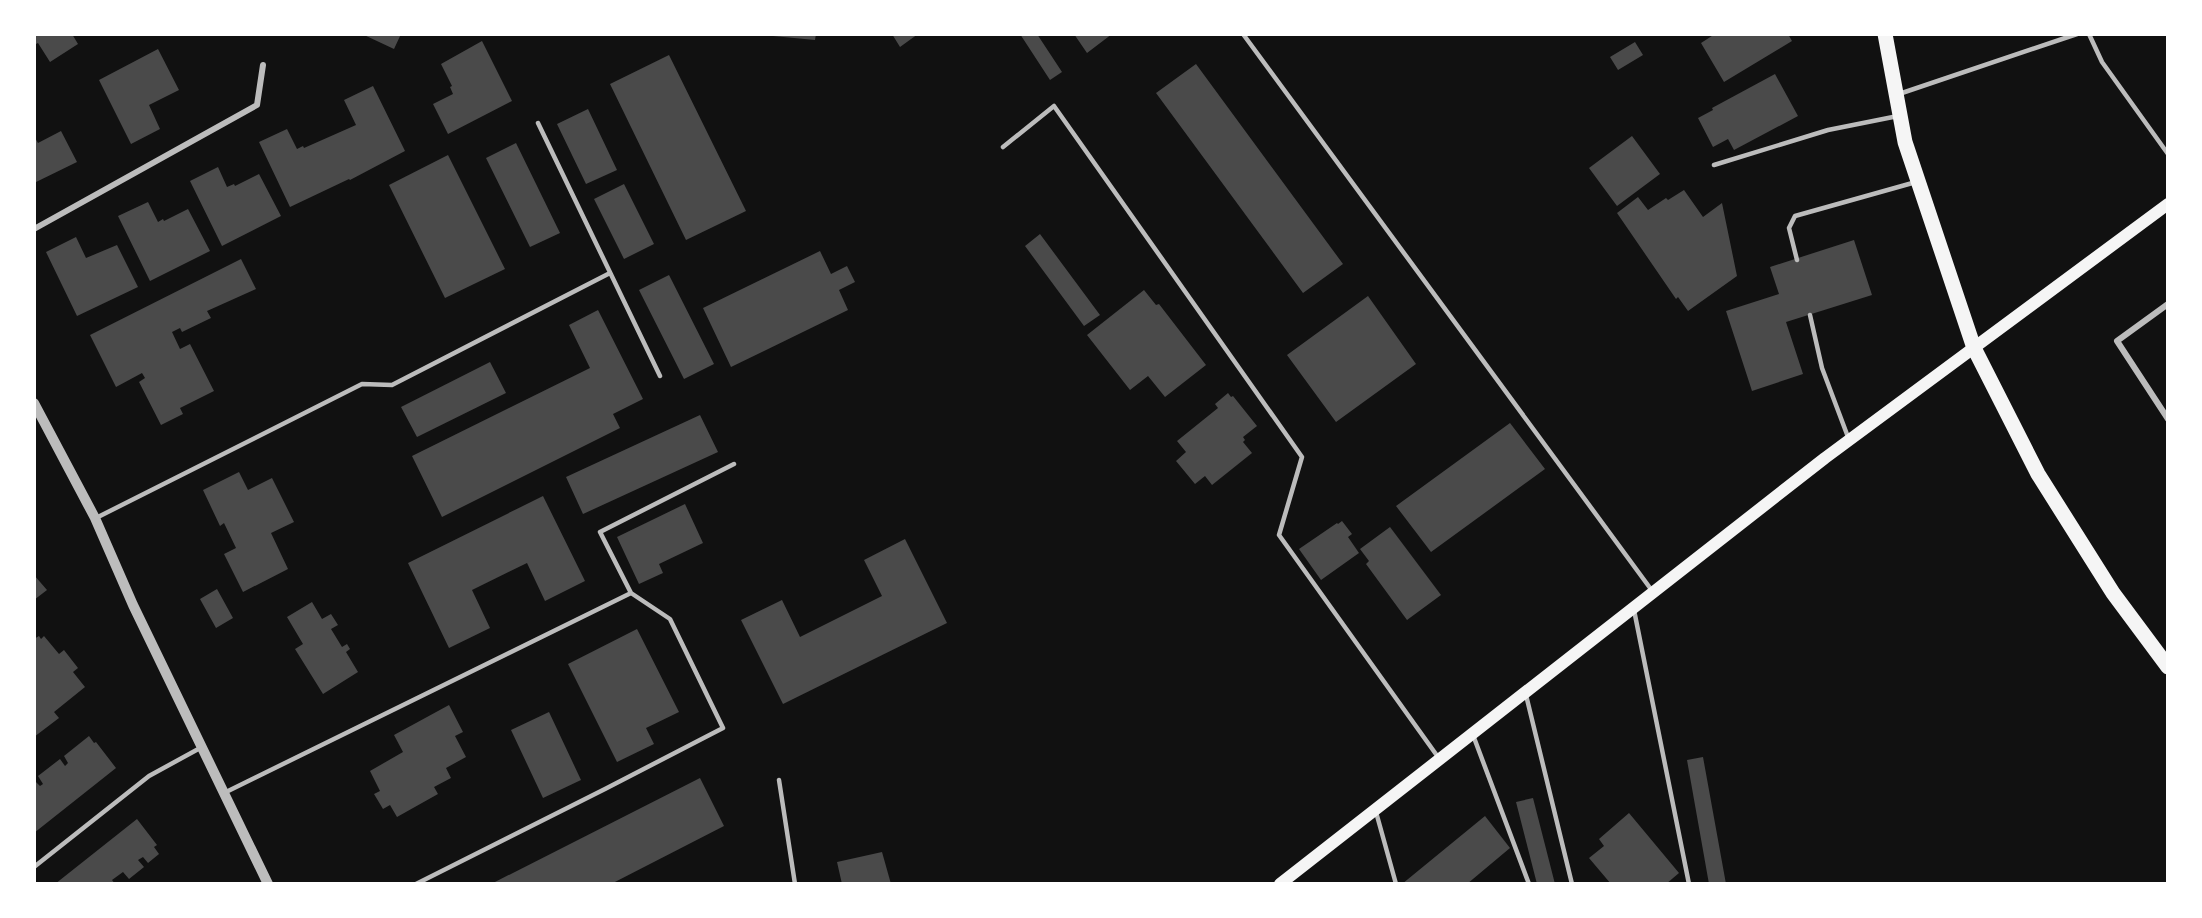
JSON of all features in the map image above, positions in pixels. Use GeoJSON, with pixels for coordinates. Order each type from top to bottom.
{"type":"FeatureCollection","features":[{"type":"Feature","properties":{"kind":"main road"},"geometry":{"type":"LineString","coordinates":[[1886,34],[1905,142],[1974,348],[2038,474],[2113,593],[2168,667]]}},
{"type":"Feature","properties":{"kind":"main road"},"geometry":{"type":"LineString","coordinates":[[1280,884],[1849,440],[2168,204]]}},
{"type":"Feature","properties":{"kind":"street"},"geometry":{"type":"LineString","coordinates":[[34,229],[257,105],[263,64]]}},
{"type":"Feature","properties":{"kind":"street"},"geometry":{"type":"LineString","coordinates":[[2168,304],[2117,341],[2168,418]]}},
{"type":"Feature","properties":{"kind":"street"},"geometry":{"type":"LineString","coordinates":[[34,403],[95,518],[133,606],[268,884]]}},
{"type":"Feature","properties":{"kind":"lane"},"geometry":{"type":"LineString","coordinates":[[1243,34],[1653,592]]}},
{"type":"Feature","properties":{"kind":"lane"},"geometry":{"type":"LineString","coordinates":[[1897,95],[2077,34]]}},
{"type":"Feature","properties":{"kind":"lane"},"geometry":{"type":"LineString","coordinates":[[2089,34],[2102,62],[2168,154]]}},
{"type":"Feature","properties":{"kind":"lane"},"geometry":{"type":"LineString","coordinates":[[1003,147],[1054,106],[1146,234],[1302,457],[1279,535],[1439,759]]}},
{"type":"Feature","properties":{"kind":"lane"},"geometry":{"type":"LineString","coordinates":[[1714,165],[1828,130],[1900,116]]}},
{"type":"Feature","properties":{"kind":"lane"},"geometry":{"type":"LineString","coordinates":[[538,123],[660,376]]}},
{"type":"Feature","properties":{"kind":"lane"},"geometry":{"type":"LineString","coordinates":[[1797,260],[1789,228],[1796,216],[1919,181]]}},
{"type":"Feature","properties":{"kind":"lane"},"geometry":{"type":"LineString","coordinates":[[95,518],[362,384],[392,385],[610,273]]}},
{"type":"Feature","properties":{"kind":"lane"},"geometry":{"type":"LineString","coordinates":[[1810,315],[1822,368],[1849,440]]}},
{"type":"Feature","properties":{"kind":"lane"},"geometry":{"type":"LineString","coordinates":[[416,884],[723,728],[670,619],[631,592],[600,532],[734,464]]}},
{"type":"Feature","properties":{"kind":"lane"},"geometry":{"type":"LineString","coordinates":[[224,793],[631,592]]}},
{"type":"Feature","properties":{"kind":"lane"},"geometry":{"type":"LineString","coordinates":[[1634,608],[1689,884]]}},
{"type":"Feature","properties":{"kind":"lane"},"geometry":{"type":"LineString","coordinates":[[1526,692],[1572,884]]}},
{"type":"Feature","properties":{"kind":"lane"},"geometry":{"type":"LineString","coordinates":[[1472,734],[1529,884]]}},
{"type":"Feature","properties":{"kind":"lane"},"geometry":{"type":"LineString","coordinates":[[34,867],[149,777],[202,747]]}},
{"type":"Feature","properties":{"kind":"lane"},"geometry":{"type":"LineString","coordinates":[[779,780],[795,884]]}},
{"type":"Feature","properties":{"kind":"lane"},"geometry":{"type":"LineString","coordinates":[[1375,810],[1396,884]]}},
{"type":"Feature","properties":{"kind":"building"},"geometry":{"type":"Polygon","coordinates":[[[34,34],[72,34],[78,44],[50,62],[38,43],[34,45],[34,34]]]}},
{"type":"Feature","properties":{"kind":"building"},"geometry":{"type":"Polygon","coordinates":[[[362,34],[401,34],[394,49],[362,34]]]}},
{"type":"Feature","properties":{"kind":"building"},"geometry":{"type":"Polygon","coordinates":[[[773,34],[816,34],[815,40],[773,36],[773,34]]]}},
{"type":"Feature","properties":{"kind":"building"},"geometry":{"type":"Polygon","coordinates":[[[892,34],[918,34],[900,47],[892,34]]]}},
{"type":"Feature","properties":{"kind":"building"},"geometry":{"type":"Polygon","coordinates":[[[1020,34],[1037,34],[1062,72],[1050,80],[1020,34]]]}},
{"type":"Feature","properties":{"kind":"building"},"geometry":{"type":"Polygon","coordinates":[[[1074,34],[1112,34],[1087,53],[1074,34]]]}},
{"type":"Feature","properties":{"kind":"building"},"geometry":{"type":"Polygon","coordinates":[[[1715,34],[1788,34],[1792,41],[1724,82],[1701,43],[1715,34]]]}},
{"type":"Feature","properties":{"kind":"building"},"geometry":{"type":"Polygon","coordinates":[[[482,41],[512,101],[448,134],[433,104],[453,94],[450,87],[452,86],[441,64],[482,41]]]}},
{"type":"Feature","properties":{"kind":"building"},"geometry":{"type":"Polygon","coordinates":[[[1635,42],[1643,55],[1618,70],[1610,57],[1635,42]]]}},
{"type":"Feature","properties":{"kind":"building"},"geometry":{"type":"Polygon","coordinates":[[[158,49],[179,90],[149,105],[160,129],[131,144],[99,80],[158,49]]]}},
{"type":"Feature","properties":{"kind":"building"},"geometry":{"type":"Polygon","coordinates":[[[669,55],[746,211],[686,240],[610,84],[669,55]]]}},
{"type":"Feature","properties":{"kind":"building"},"geometry":{"type":"Polygon","coordinates":[[[1196,64],[1343,264],[1303,293],[1156,93],[1196,64]]]}},
{"type":"Feature","properties":{"kind":"building"},"geometry":{"type":"Polygon","coordinates":[[[1775,74],[1798,116],[1734,150],[1728,139],[1713,147],[1698,118],[1775,74]]]}},
{"type":"Feature","properties":{"kind":"building"},"geometry":{"type":"Polygon","coordinates":[[[373,86],[405,151],[350,180],[290,207],[259,142],[287,129],[297,149],[303,146],[304,148],[356,125],[344,100],[373,86]]]}},
{"type":"Feature","properties":{"kind":"building"},"geometry":{"type":"Polygon","coordinates":[[[588,109],[617,170],[586,184],[557,124],[588,109]]]}},
{"type":"Feature","properties":{"kind":"building"},"geometry":{"type":"Polygon","coordinates":[[[61,131],[77,162],[34,183],[34,136],[38,143],[61,131]]]}},
{"type":"Feature","properties":{"kind":"building"},"geometry":{"type":"Polygon","coordinates":[[[1632,136],[1660,174],[1617,206],[1589,168],[1632,136]]]}},
{"type":"Feature","properties":{"kind":"building"},"geometry":{"type":"Polygon","coordinates":[[[516,143],[560,233],[530,247],[486,158],[516,143]]]}},
{"type":"Feature","properties":{"kind":"building"},"geometry":{"type":"Polygon","coordinates":[[[448,155],[505,269],[445,298],[389,185],[448,155]]]}},
{"type":"Feature","properties":{"kind":"building"},"geometry":{"type":"Polygon","coordinates":[[[218,167],[227,187],[234,184],[235,186],[259,174],[281,216],[222,246],[190,181],[218,167]]]}},
{"type":"Feature","properties":{"kind":"building"},"geometry":{"type":"Polygon","coordinates":[[[624,184],[654,244],[624,259],[594,199],[624,184]]]}},
{"type":"Feature","properties":{"kind":"building"},"geometry":{"type":"Polygon","coordinates":[[[1684,190],[1703,217],[1722,203],[1737,276],[1688,311],[1678,297],[1676,299],[1617,213],[1638,197],[1648,210],[1684,190]]]}},
{"type":"Feature","properties":{"kind":"building"},"geometry":{"type":"Polygon","coordinates":[[[148,202],[158,222],[188,209],[210,251],[150,281],[118,216],[148,202]]]}},
{"type":"Feature","properties":{"kind":"building"},"geometry":{"type":"Polygon","coordinates":[[[1040,234],[1100,315],[1084,326],[1025,246],[1040,234]]]}},
{"type":"Feature","properties":{"kind":"building"},"geometry":{"type":"Polygon","coordinates":[[[76,237],[86,258],[117,245],[138,287],[77,316],[46,252],[76,237]]]}},
{"type":"Feature","properties":{"kind":"building"},"geometry":{"type":"Polygon","coordinates":[[[1854,240],[1872,295],[1786,322],[1803,374],[1752,391],[1726,311],[1779,294],[1770,267],[1854,240]]]}},
{"type":"Feature","properties":{"kind":"building"},"geometry":{"type":"Polygon","coordinates":[[[820,251],[831,274],[847,266],[855,282],[839,290],[848,310],[731,367],[703,308],[820,251]]]}},
{"type":"Feature","properties":{"kind":"building"},"geometry":{"type":"Polygon","coordinates":[[[241,259],[256,289],[207,311],[211,318],[182,332],[180,328],[172,332],[180,349],[190,344],[214,391],[180,408],[183,414],[161,425],[139,382],[145,378],[142,373],[116,387],[90,335],[241,259]]]}},
{"type":"Feature","properties":{"kind":"building"},"geometry":{"type":"Polygon","coordinates":[[[669,275],[714,364],[684,379],[639,290],[669,275]]]}},
{"type":"Feature","properties":{"kind":"building"},"geometry":{"type":"Polygon","coordinates":[[[1144,290],[1156,305],[1159,304],[1206,365],[1165,397],[1148,376],[1130,390],[1087,335],[1144,290]]]}},
{"type":"Feature","properties":{"kind":"building"},"geometry":{"type":"Polygon","coordinates":[[[1368,296],[1416,364],[1336,422],[1287,355],[1368,296]]]}},
{"type":"Feature","properties":{"kind":"building"},"geometry":{"type":"Polygon","coordinates":[[[598,310],[643,399],[613,414],[620,428],[442,517],[412,456],[590,368],[569,325],[598,310]]]}},
{"type":"Feature","properties":{"kind":"building"},"geometry":{"type":"Polygon","coordinates":[[[490,362],[506,393],[417,437],[401,407],[490,362]]]}},
{"type":"Feature","properties":{"kind":"building"},"geometry":{"type":"Polygon","coordinates":[[[1228,393],[1257,426],[1243,437],[1245,440],[1243,442],[1252,453],[1212,485],[1205,476],[1195,484],[1176,461],[1186,452],[1177,441],[1218,408],[1215,404],[1228,393]]]}},
{"type":"Feature","properties":{"kind":"building"},"geometry":{"type":"Polygon","coordinates":[[[700,415],[718,452],[583,514],[566,477],[700,415]]]}},
{"type":"Feature","properties":{"kind":"building"},"geometry":{"type":"Polygon","coordinates":[[[1510,423],[1545,469],[1431,552],[1396,506],[1510,423]]]}},
{"type":"Feature","properties":{"kind":"building"},"geometry":{"type":"Polygon","coordinates":[[[239,472],[248,490],[272,478],[294,522],[271,533],[288,569],[243,592],[224,554],[236,548],[224,523],[220,526],[203,490],[239,472]]]}},
{"type":"Feature","properties":{"kind":"building"},"geometry":{"type":"Polygon","coordinates":[[[543,496],[585,581],[545,601],[527,563],[472,590],[490,628],[449,648],[408,563],[543,496]]]}},
{"type":"Feature","properties":{"kind":"building"},"geometry":{"type":"Polygon","coordinates":[[[685,504],[703,543],[659,564],[663,573],[639,584],[617,537],[685,504]]]}},
{"type":"Feature","properties":{"kind":"building"},"geometry":{"type":"Polygon","coordinates":[[[1342,521],[1352,534],[1348,537],[1359,553],[1321,580],[1299,549],[1342,521]]]}},
{"type":"Feature","properties":{"kind":"building"},"geometry":{"type":"Polygon","coordinates":[[[1390,527],[1441,595],[1407,620],[1366,564],[1369,561],[1360,549],[1390,527]]]}},
{"type":"Feature","properties":{"kind":"building"},"geometry":{"type":"Polygon","coordinates":[[[905,539],[947,623],[783,704],[741,620],[782,600],[800,637],[882,596],[864,560],[905,539]]]}},
{"type":"Feature","properties":{"kind":"building"},"geometry":{"type":"Polygon","coordinates":[[[34,575],[47,590],[34,600],[34,575]]]}},
{"type":"Feature","properties":{"kind":"building"},"geometry":{"type":"Polygon","coordinates":[[[217,589],[233,618],[216,628],[200,599],[217,589]]]}},
{"type":"Feature","properties":{"kind":"building"},"geometry":{"type":"Polygon","coordinates":[[[312,602],[322,619],[331,614],[338,625],[331,629],[342,647],[347,644],[350,649],[346,652],[358,672],[323,694],[295,649],[303,644],[287,617],[312,602]]]}},
{"type":"Feature","properties":{"kind":"building"},"geometry":{"type":"Polygon","coordinates":[[[637,629],[679,712],[646,728],[654,744],[617,762],[568,664],[637,629]]]}},
{"type":"Feature","properties":{"kind":"building"},"geometry":{"type":"Polygon","coordinates":[[[39,636],[41,639],[44,636],[59,654],[64,650],[78,668],[73,672],[85,687],[54,712],[59,718],[34,737],[34,639],[39,636]]]}},
{"type":"Feature","properties":{"kind":"building"},"geometry":{"type":"Polygon","coordinates":[[[449,705],[463,732],[455,736],[466,757],[446,768],[451,778],[434,787],[438,794],[397,817],[390,805],[383,809],[374,794],[380,791],[370,771],[403,752],[394,735],[449,705]]]}},
{"type":"Feature","properties":{"kind":"building"},"geometry":{"type":"Polygon","coordinates":[[[549,712],[581,780],[543,798],[511,730],[549,712]]]}},
{"type":"Feature","properties":{"kind":"building"},"geometry":{"type":"Polygon","coordinates":[[[89,736],[116,768],[34,833],[34,780],[40,786],[43,784],[38,776],[60,759],[65,766],[68,763],[64,756],[89,736]]]}},
{"type":"Feature","properties":{"kind":"building"},"geometry":{"type":"Polygon","coordinates":[[[1703,757],[1726,884],[1709,884],[1687,760],[1703,757]]]}},
{"type":"Feature","properties":{"kind":"building"},"geometry":{"type":"Polygon","coordinates":[[[700,778],[724,826],[611,884],[491,884],[700,778]]]}},
{"type":"Feature","properties":{"kind":"building"},"geometry":{"type":"Polygon","coordinates":[[[1533,798],[1555,884],[1537,884],[1516,802],[1533,798]]]}},
{"type":"Feature","properties":{"kind":"building"},"geometry":{"type":"Polygon","coordinates":[[[1629,813],[1679,873],[1666,884],[1611,884],[1589,858],[1604,846],[1599,839],[1629,813]]]}},
{"type":"Feature","properties":{"kind":"building"},"geometry":{"type":"Polygon","coordinates":[[[1485,816],[1510,848],[1467,884],[1402,884],[1485,816]]]}},
{"type":"Feature","properties":{"kind":"building"},"geometry":{"type":"Polygon","coordinates":[[[137,819],[157,845],[154,847],[159,854],[148,863],[143,857],[138,860],[144,867],[129,879],[123,872],[112,880],[115,884],[55,884],[137,819]]]}},
{"type":"Feature","properties":{"kind":"building"},"geometry":{"type":"Polygon","coordinates":[[[882,852],[891,884],[842,884],[837,862],[882,852]]]}}]}
